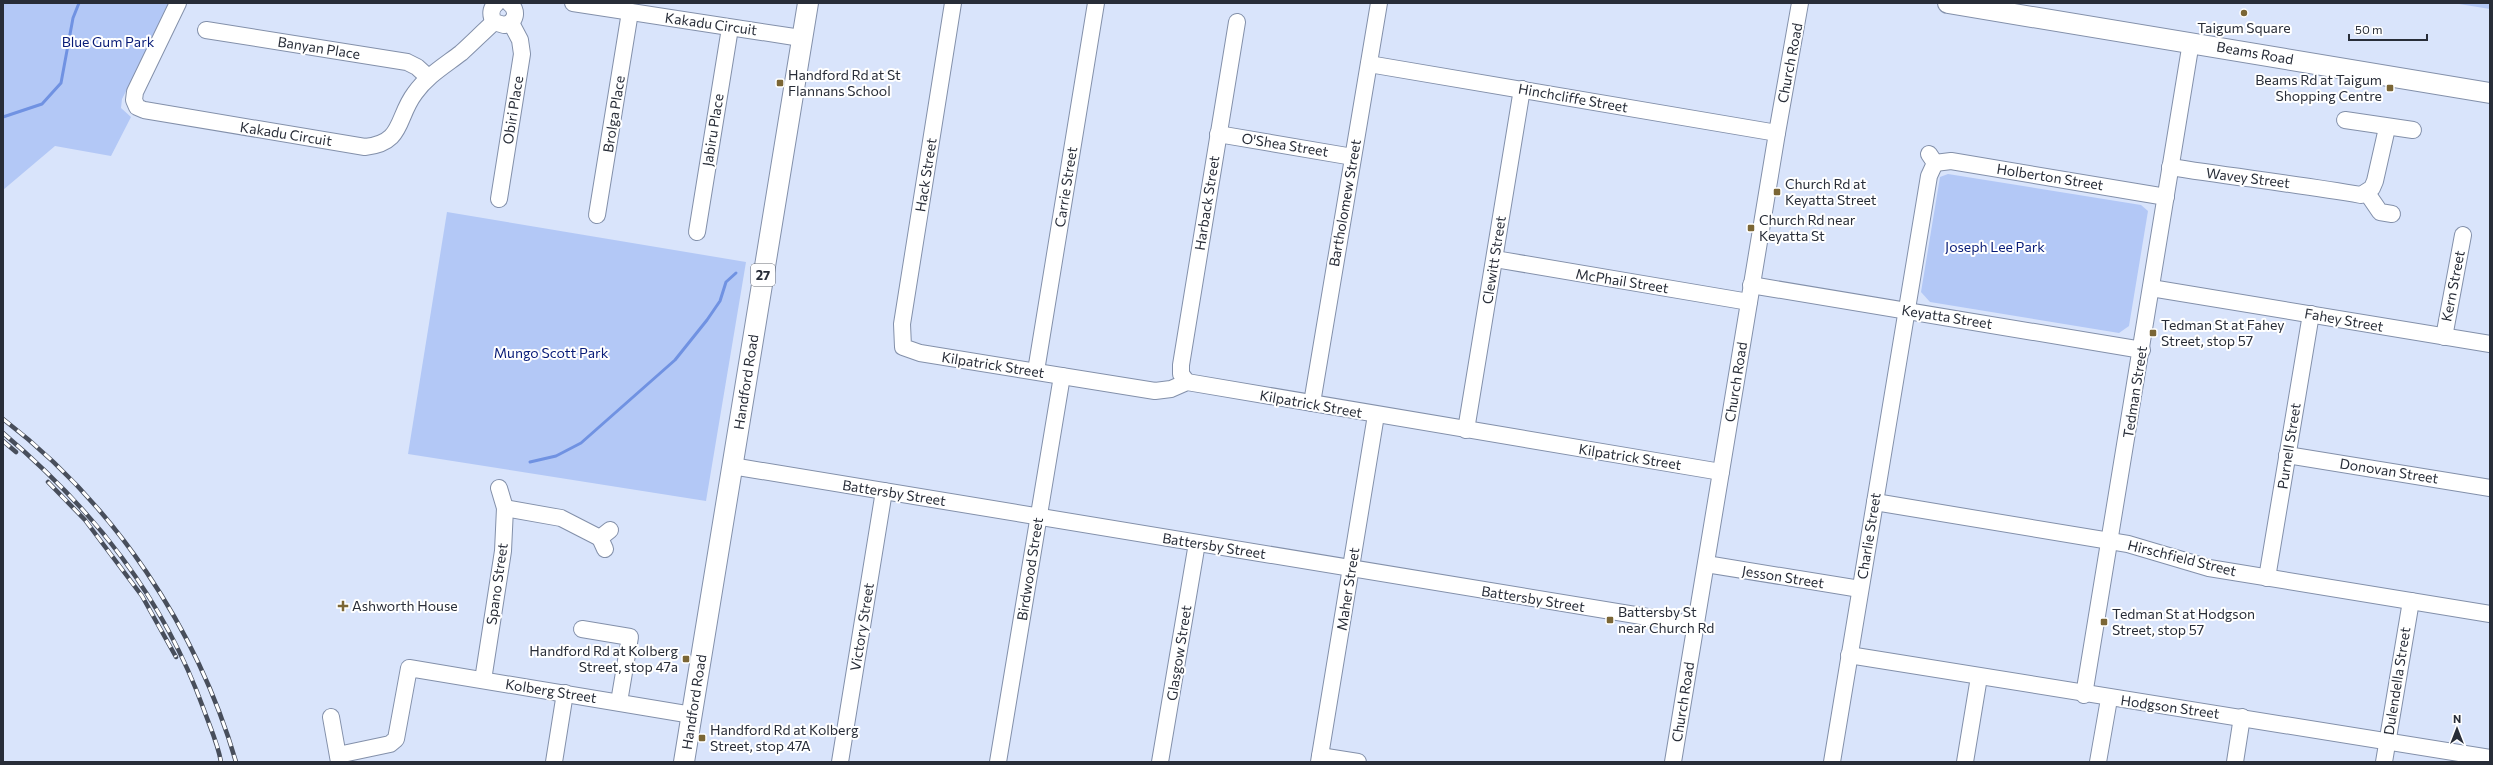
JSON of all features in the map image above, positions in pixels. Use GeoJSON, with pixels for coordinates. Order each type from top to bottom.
{"type":"FeatureCollection","features":[{"type":"Feature","properties":{"kind":"main road","name":"Handford Road"},"geometry":{"type":"LineString","coordinates":[[684,762],[801,38],[808,3]]}},
{"type":"Feature","properties":{"kind":"main road","name":"Beams Road"},"geometry":{"type":"LineString","coordinates":[[1948,3],[2191,42],[2490,93]]}},
{"type":"Feature","properties":{"kind":"street","name":"Kakadu Circuit"},"geometry":{"type":"LineString","coordinates":[[178,3],[135,92],[134,100],[137,107],[144,110],[365,147],[377,146],[388,141],[396,133],[414,94],[428,77],[461,53],[494,22]]}},
{"type":"Feature","properties":{"kind":"street"},"geometry":{"type":"LineString","coordinates":[[497,3],[491,12],[494,22],[504,26],[511,23],[515,17],[514,4]]}},
{"type":"Feature","properties":{"kind":"street","name":"Kakadu Circuit"},"geometry":{"type":"LineString","coordinates":[[574,3],[801,38]]}},
{"type":"Feature","properties":{"kind":"street","name":"Hack Street"},"geometry":{"type":"LineString","coordinates":[[903,347],[902,324],[953,3]]}},
{"type":"Feature","properties":{"kind":"street","name":"Carrie Street"},"geometry":{"type":"LineString","coordinates":[[1036,371],[1096,3]]}},
{"type":"Feature","properties":{"kind":"street","name":"Bartholomew Street"},"geometry":{"type":"LineString","coordinates":[[1312,403],[1378,3]]}},
{"type":"Feature","properties":{"kind":"street","name":"Church Road"},"geometry":{"type":"LineString","coordinates":[[1673,762],[1776,133],[1800,3]]}},
{"type":"Feature","properties":{"kind":"street","name":"Brolga Place"},"geometry":{"type":"LineString","coordinates":[[597,215],[630,12]]}},
{"type":"Feature","properties":{"kind":"street","name":"Harback Street"},"geometry":{"type":"LineString","coordinates":[[1187,382],[1182,376],[1180,370],[1236,22]]}},
{"type":"Feature","properties":{"kind":"street","name":"Obiri Place"},"geometry":{"type":"LineString","coordinates":[[499,199],[522,54],[520,40],[511,23]]}},
{"type":"Feature","properties":{"kind":"street","name":"Jabiru Place"},"geometry":{"type":"LineString","coordinates":[[697,232],[730,28]]}},
{"type":"Feature","properties":{"kind":"street","name":"Banyan Place"},"geometry":{"type":"LineString","coordinates":[[206,30],[406,62],[417,67],[428,77]]}},
{"type":"Feature","properties":{"kind":"street","name":"Tedman Street"},"geometry":{"type":"LineString","coordinates":[[2084,695],[2142,350],[2191,42]]}},
{"type":"Feature","properties":{"kind":"street","name":"Hinchcliffe Street"},"geometry":{"type":"LineString","coordinates":[[1369,64],[1776,133]]}},
{"type":"Feature","properties":{"kind":"street","name":"Clewitt Street"},"geometry":{"type":"LineString","coordinates":[[1466,430],[1522,89]]}},
{"type":"Feature","properties":{"kind":"street"},"geometry":{"type":"LineString","coordinates":[[2345,120],[2386,128],[2413,130]]}},
{"type":"Feature","properties":{"kind":"street"},"geometry":{"type":"LineString","coordinates":[[2386,128],[2375,181],[2367,193],[2380,212],[2392,214]]}},
{"type":"Feature","properties":{"kind":"street","name":"O'Shea Street"},"geometry":{"type":"LineString","coordinates":[[1218,134],[1353,157]]}},
{"type":"Feature","properties":{"kind":"street","name":"Holberton Street"},"geometry":{"type":"LineString","coordinates":[[1906,310],[1932,159],[2166,197]]}},
{"type":"Feature","properties":{"kind":"street","name":"Wavey Street"},"geometry":{"type":"LineString","coordinates":[[2170,167],[2361,195],[2367,193]]}},
{"type":"Feature","properties":{"kind":"street","name":"Kern Street"},"geometry":{"type":"LineString","coordinates":[[2444,337],[2463,235]]}},
{"type":"Feature","properties":{"kind":"street","name":"McPhail Street"},"geometry":{"type":"LineString","coordinates":[[1494,260],[1749,302]]}},
{"type":"Feature","properties":{"kind":"street","name":"Keyatta Street"},"geometry":{"type":"LineString","coordinates":[[1752,285],[2142,350]]}},
{"type":"Feature","properties":{"kind":"street","name":"Fahey Street"},"geometry":{"type":"LineString","coordinates":[[2151,288],[2490,344]]}},
{"type":"Feature","properties":{"kind":"street","name":"Charlie Street"},"geometry":{"type":"LineString","coordinates":[[1832,762],[1906,310]]}},
{"type":"Feature","properties":{"kind":"street","name":"Purnell Street"},"geometry":{"type":"LineString","coordinates":[[2267,578],[2311,314]]}},
{"type":"Feature","properties":{"kind":"street","name":"Kilpatrick Street"},"geometry":{"type":"LineString","coordinates":[[903,347],[920,353],[1155,391],[1165,390],[1187,382],[1721,472]]}},
{"type":"Feature","properties":{"kind":"street","name":"Birdwood Street"},"geometry":{"type":"LineString","coordinates":[[998,762],[1062,376]]}},
{"type":"Feature","properties":{"kind":"street","name":"Maher Street"},"geometry":{"type":"LineString","coordinates":[[1319,759],[1376,415]]}},
{"type":"Feature","properties":{"kind":"street","name":"Donovan Street"},"geometry":{"type":"LineString","coordinates":[[2287,455],[2490,488]]}},
{"type":"Feature","properties":{"kind":"street","name":"Battersby Street"},"geometry":{"type":"LineString","coordinates":[[732,466],[1696,625]]}},
{"type":"Feature","properties":{"kind":"street","name":"Spano Street"},"geometry":{"type":"LineString","coordinates":[[483,680],[503,551],[505,508],[499,488]]}},
{"type":"Feature","properties":{"kind":"street","name":"Victory Street"},"geometry":{"type":"LineString","coordinates":[[840,762],[884,491]]}},
{"type":"Feature","properties":{"kind":"street","name":"Hirschfield Street"},"geometry":{"type":"LineString","coordinates":[[1875,502],[2141,547],[2198,565],[2267,578],[2490,614]]}},
{"type":"Feature","properties":{"kind":"street"},"geometry":{"type":"LineString","coordinates":[[505,508],[561,518],[605,539]]}},
{"type":"Feature","properties":{"kind":"street","name":"Glasgow Street"},"geometry":{"type":"LineString","coordinates":[[1160,762],[1197,543]]}},
{"type":"Feature","properties":{"kind":"street","name":"Jesson Street"},"geometry":{"type":"LineString","coordinates":[[1706,564],[1860,589]]}},
{"type":"Feature","properties":{"kind":"street","name":"Dulendella Street"},"geometry":{"type":"LineString","coordinates":[[2384,762],[2411,601]]}},
{"type":"Feature","properties":{"kind":"street"},"geometry":{"type":"LineString","coordinates":[[582,629],[630,637],[619,702]]}},
{"type":"Feature","properties":{"kind":"street","name":"Hodgson Street"},"geometry":{"type":"LineString","coordinates":[[1849,655],[2084,695],[2242,717],[2490,758]]}},
{"type":"Feature","properties":{"kind":"street","name":"Kolberg Street"},"geometry":{"type":"LineString","coordinates":[[338,758],[390,744],[396,739],[409,668],[692,715]]}},
{"type":"Feature","properties":{"kind":"street"},"geometry":{"type":"LineString","coordinates":[[1965,762],[1979,677]]}},
{"type":"Feature","properties":{"kind":"street"},"geometry":{"type":"LineString","coordinates":[[554,762],[565,693]]}},
{"type":"Feature","properties":{"kind":"street"},"geometry":{"type":"LineString","coordinates":[[2098,762],[2109,699]]}},
{"type":"Feature","properties":{"kind":"street"},"geometry":{"type":"LineString","coordinates":[[331,717],[338,758]]}},
{"type":"Feature","properties":{"kind":"street"},"geometry":{"type":"LineString","coordinates":[[2235,762],[2242,717]]}},
{"type":"Feature","properties":{"kind":"street"},"geometry":{"type":"LineString","coordinates":[[1319,759],[1358,762]]}},
{"type":"Feature","properties":{"kind":"green space","name":"Blue Gum Park"},"geometry":{"type":"Polygon","coordinates":[[[3,3],[171,3],[122,99],[121,108],[131,117],[111,156],[55,146],[3,190],[3,3]]]}},
{"type":"Feature","properties":{"kind":"green space"},"geometry":{"type":"Polygon","coordinates":[[[2453,3],[2490,3],[2490,9],[2453,3]]]}},
{"type":"Feature","properties":{"kind":"green space","name":"Joseph Lee Park"},"geometry":{"type":"Polygon","coordinates":[[[1948,174],[2141,205],[2148,211],[2129,326],[2119,333],[1930,302],[1921,292],[1940,177],[1948,174]]]}},
{"type":"Feature","properties":{"kind":"green space","name":"Mungo Scott Park"},"geometry":{"type":"Polygon","coordinates":[[[447,212],[746,262],[706,501],[408,454],[447,212]]]}},
{"type":"Feature","properties":{"kind":"waterway"},"geometry":{"type":"LineString","coordinates":[[3,117],[42,104],[61,83],[73,18],[79,3]]}},
{"type":"Feature","properties":{"kind":"waterway"},"geometry":{"type":"LineString","coordinates":[[530,462],[556,456],[581,443],[675,360],[707,320],[720,301],[726,282],[736,273]]}},
{"type":"Feature","properties":{"kind":"railway"},"geometry":{"type":"LineString","coordinates":[[3,419],[43,453],[81,490],[115,530],[146,572],[174,617],[199,664],[219,712],[236,762]]}},
{"type":"Feature","properties":{"kind":"railway"},"geometry":{"type":"LineString","coordinates":[[3,433],[36,462],[96,525],[122,558],[146,593],[168,630],[187,669],[214,736],[221,762]]}},
{"type":"Feature","properties":{"kind":"railway"},"geometry":{"type":"LineString","coordinates":[[3,441],[16,452]]}},
{"type":"Feature","properties":{"kind":"railway"},"geometry":{"type":"LineString","coordinates":[[48,482],[85,520],[142,596],[176,657]]}},
{"type":"Feature","properties":{"kind":"place","name":"Taigum Square"},"geometry":{"type":"Point","coordinates":[2244,13]}},
{"type":"Feature","properties":{"kind":"place","name":"Handford Rd at St Flannans School"},"geometry":{"type":"Point","coordinates":[780,83]}},
{"type":"Feature","properties":{"kind":"place","name":"Beams Rd at Taigum Shopping Centre"},"geometry":{"type":"Point","coordinates":[2390,88]}},
{"type":"Feature","properties":{"kind":"place","name":"Church Rd at Keyatta Street"},"geometry":{"type":"Point","coordinates":[1777,192]}},
{"type":"Feature","properties":{"kind":"place","name":"Church Rd near Keyatta St"},"geometry":{"type":"Point","coordinates":[1751,228]}},
{"type":"Feature","properties":{"kind":"place","name":"Tedman St at Fahey Street, stop 57"},"geometry":{"type":"Point","coordinates":[2153,333]}},
{"type":"Feature","properties":{"kind":"place","name":"Ashworth House"},"geometry":{"type":"Point","coordinates":[343,606]}},
{"type":"Feature","properties":{"kind":"place","name":"Battersby St near Church Rd"},"geometry":{"type":"Point","coordinates":[1610,620]}},
{"type":"Feature","properties":{"kind":"place","name":"Tedman St at Hodgson Street, stop 57"},"geometry":{"type":"Point","coordinates":[2104,622]}},
{"type":"Feature","properties":{"kind":"place","name":"Handford Rd at Kolberg Street, stop 47a"},"geometry":{"type":"Point","coordinates":[686,659]}},
{"type":"Feature","properties":{"kind":"place","name":"Handford Rd at Kolberg Street, stop 47A"},"geometry":{"type":"Point","coordinates":[702,738]}}]}
